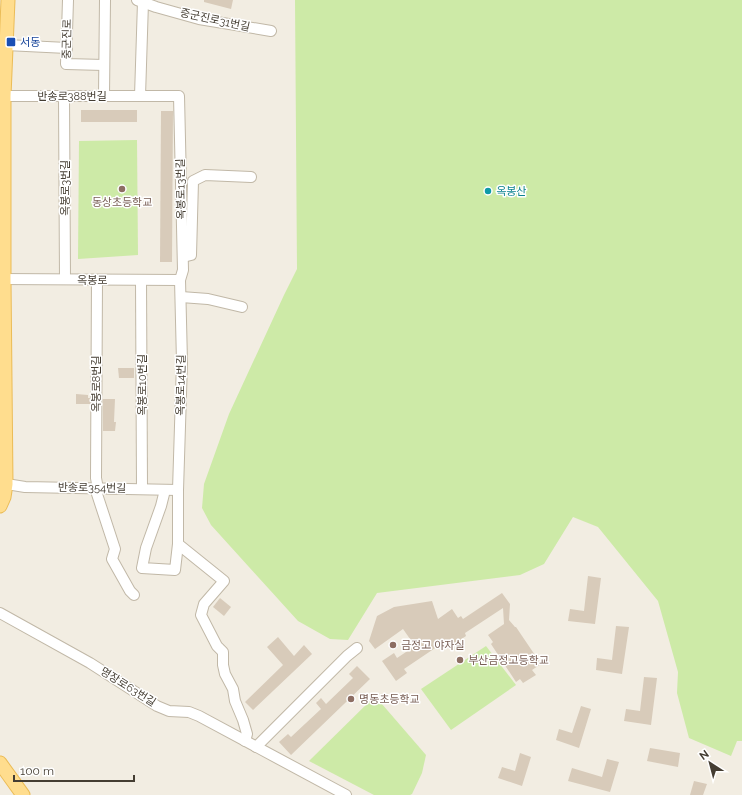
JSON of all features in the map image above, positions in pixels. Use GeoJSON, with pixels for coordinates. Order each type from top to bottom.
{"type":"FeatureCollection","features":[{"type":"Feature","properties":{"kind":"main road"},"geometry":{"type":"LineString","coordinates":[[0,506],[4,497],[2,96],[8,0]]}},
{"type":"Feature","properties":{"kind":"main road"},"geometry":{"type":"LineString","coordinates":[[2,768],[23,795]]}},
{"type":"Feature","properties":{"kind":"street","name":"중군진로"},"geometry":{"type":"LineString","coordinates":[[68,0],[66,64],[104,65]]}},
{"type":"Feature","properties":{"kind":"street"},"geometry":{"type":"LineString","coordinates":[[104,96],[105,0]]}},
{"type":"Feature","properties":{"kind":"street"},"geometry":{"type":"LineString","coordinates":[[140,1],[140,96]]}},
{"type":"Feature","properties":{"kind":"street","name":"중군진로31번길"},"geometry":{"type":"LineString","coordinates":[[140,1],[199,19],[271,31]]}},
{"type":"Feature","properties":{"kind":"street"},"geometry":{"type":"LineString","coordinates":[[6,46],[67,48]]}},
{"type":"Feature","properties":{"kind":"street","name":"반송로388번길"},"geometry":{"type":"LineString","coordinates":[[2,96],[179,96]]}},
{"type":"Feature","properties":{"kind":"street","name":"옥봉로3번길"},"geometry":{"type":"LineString","coordinates":[[64,96],[65,279]]}},
{"type":"Feature","properties":{"kind":"street","name":"옥봉로13번길"},"geometry":{"type":"LineString","coordinates":[[179,96],[183,257],[183,270],[180,280]]}},
{"type":"Feature","properties":{"kind":"street"},"geometry":{"type":"LineString","coordinates":[[183,257],[191,255],[193,181],[204,175],[251,177]]}},
{"type":"Feature","properties":{"kind":"street","name":"옥봉로"},"geometry":{"type":"LineString","coordinates":[[2,279],[180,280]]}},
{"type":"Feature","properties":{"kind":"street","name":"옥봉로8번길"},"geometry":{"type":"LineString","coordinates":[[96,280],[96,478],[98,489],[96,491],[115,549],[112,559],[130,591],[134,595]]}},
{"type":"Feature","properties":{"kind":"street","name":"옥봉로10번길"},"geometry":{"type":"LineString","coordinates":[[141,280],[142,489]]}},
{"type":"Feature","properties":{"kind":"street","name":"옥봉로14번길"},"geometry":{"type":"LineString","coordinates":[[165,490],[146,548],[142,568],[175,570],[178,544],[182,362],[180,280]]}},
{"type":"Feature","properties":{"kind":"street"},"geometry":{"type":"LineString","coordinates":[[181,297],[208,300],[242,307]]}},
{"type":"Feature","properties":{"kind":"street","name":"반송로354번길"},"geometry":{"type":"LineString","coordinates":[[3,484],[25,487],[178,490]]}},
{"type":"Feature","properties":{"kind":"street"},"geometry":{"type":"LineString","coordinates":[[178,544],[224,581],[204,604],[201,615],[217,646],[223,652],[225,674],[233,689],[235,701],[247,734],[245,741]]}},
{"type":"Feature","properties":{"kind":"street","name":"명장로63번길"},"geometry":{"type":"LineString","coordinates":[[0,612],[90,663],[157,706],[169,711],[189,712],[200,716],[346,795]]}},
{"type":"Feature","properties":{"kind":"street"},"geometry":{"type":"LineString","coordinates":[[256,747],[347,656],[357,648]]}},
{"type":"Feature","properties":{"kind":"green space"},"geometry":{"type":"Polygon","coordinates":[[[295,0],[742,0],[742,741],[737,741],[731,756],[689,738],[677,693],[678,672],[658,601],[598,527],[573,517],[544,564],[520,575],[377,593],[348,640],[330,639],[298,621],[211,525],[202,508],[204,484],[229,414],[297,269],[295,0]]]}},
{"type":"Feature","properties":{"kind":"green space"},"geometry":{"type":"Polygon","coordinates":[[[137,140],[138,255],[78,259],[79,141],[137,140]]]}},
{"type":"Feature","properties":{"kind":"green space"},"geometry":{"type":"Polygon","coordinates":[[[486,646],[516,685],[451,730],[421,689],[486,646]]]}},
{"type":"Feature","properties":{"kind":"green space"},"geometry":{"type":"Polygon","coordinates":[[[375,696],[426,755],[422,773],[412,794],[410,795],[374,795],[309,761],[375,696]]]}},
{"type":"Feature","properties":{"kind":"building"},"geometry":{"type":"Polygon","coordinates":[[[204,0],[233,0],[231,9],[204,2],[204,0]]]}},
{"type":"Feature","properties":{"kind":"building"},"geometry":{"type":"Polygon","coordinates":[[[81,110],[137,110],[137,122],[81,122],[81,110]]]}},
{"type":"Feature","properties":{"kind":"building"},"geometry":{"type":"Polygon","coordinates":[[[161,111],[173,111],[172,262],[160,262],[161,111]]]}},
{"type":"Feature","properties":{"kind":"building"},"geometry":{"type":"Polygon","coordinates":[[[118,368],[134,368],[134,378],[119,378],[118,368]]]}},
{"type":"Feature","properties":{"kind":"building"},"geometry":{"type":"Polygon","coordinates":[[[76,394],[88,395],[88,398],[90,398],[90,404],[76,404],[76,394]]]}},
{"type":"Feature","properties":{"kind":"building"},"geometry":{"type":"Polygon","coordinates":[[[103,399],[115,399],[115,431],[103,431],[103,399]]]}},
{"type":"Feature","properties":{"kind":"building"},"geometry":{"type":"Polygon","coordinates":[[[588,576],[601,578],[595,624],[568,621],[570,609],[584,611],[588,576]]]}},
{"type":"Feature","properties":{"kind":"building"},"geometry":{"type":"Polygon","coordinates":[[[502,593],[510,604],[509,620],[516,627],[541,664],[532,670],[536,675],[523,683],[520,679],[516,682],[491,644],[493,642],[488,635],[504,624],[503,608],[465,633],[466,636],[451,646],[447,640],[404,669],[407,673],[396,681],[382,661],[394,653],[397,658],[415,646],[403,629],[375,649],[369,641],[377,616],[394,607],[432,601],[438,619],[452,609],[458,618],[461,616],[463,619],[502,593]]]}},
{"type":"Feature","properties":{"kind":"building"},"geometry":{"type":"Polygon","coordinates":[[[220,598],[231,607],[224,616],[213,607],[220,598]]]}},
{"type":"Feature","properties":{"kind":"building"},"geometry":{"type":"Polygon","coordinates":[[[616,626],[629,627],[622,674],[596,670],[597,658],[612,660],[616,626]]]}},
{"type":"Feature","properties":{"kind":"building"},"geometry":{"type":"Polygon","coordinates":[[[278,637],[294,656],[304,645],[312,654],[253,710],[245,702],[283,665],[267,647],[278,637]]]}},
{"type":"Feature","properties":{"kind":"building"},"geometry":{"type":"Polygon","coordinates":[[[357,666],[370,679],[291,755],[279,742],[288,734],[291,737],[321,709],[316,703],[321,698],[326,704],[353,678],[349,674],[357,666]]]}},
{"type":"Feature","properties":{"kind":"building"},"geometry":{"type":"Polygon","coordinates":[[[644,677],[657,678],[651,725],[624,721],[626,709],[640,711],[644,677]]]}},
{"type":"Feature","properties":{"kind":"building"},"geometry":{"type":"Polygon","coordinates":[[[581,706],[591,709],[579,748],[556,740],[559,729],[572,733],[581,706]]]}},
{"type":"Feature","properties":{"kind":"building"},"geometry":{"type":"Polygon","coordinates":[[[650,748],[680,753],[678,767],[647,761],[650,748]]]}},
{"type":"Feature","properties":{"kind":"building"},"geometry":{"type":"Polygon","coordinates":[[[520,753],[531,757],[522,786],[498,778],[502,767],[515,771],[520,753]]]}},
{"type":"Feature","properties":{"kind":"building"},"geometry":{"type":"Polygon","coordinates":[[[607,759],[619,762],[610,792],[568,781],[572,768],[602,777],[607,759]]]}},
{"type":"Feature","properties":{"kind":"building"},"geometry":{"type":"Polygon","coordinates":[[[694,781],[707,784],[703,795],[690,795],[694,781]]]}},
{"type":"Feature","properties":{"kind":"place","name":"서동"},"geometry":{"type":"Point","coordinates":[11,42]}},
{"type":"Feature","properties":{"kind":"place","name":"동상초등학교"},"geometry":{"type":"Point","coordinates":[122,189]}},
{"type":"Feature","properties":{"kind":"place","name":"옥봉산"},"geometry":{"type":"Point","coordinates":[488,191]}},
{"type":"Feature","properties":{"kind":"place","name":"금정고 야자실"},"geometry":{"type":"Point","coordinates":[393,645]}},
{"type":"Feature","properties":{"kind":"place","name":"부산금정고등학교"},"geometry":{"type":"Point","coordinates":[460,660]}},
{"type":"Feature","properties":{"kind":"place","name":"명동초등학교"},"geometry":{"type":"Point","coordinates":[351,699]}}]}
